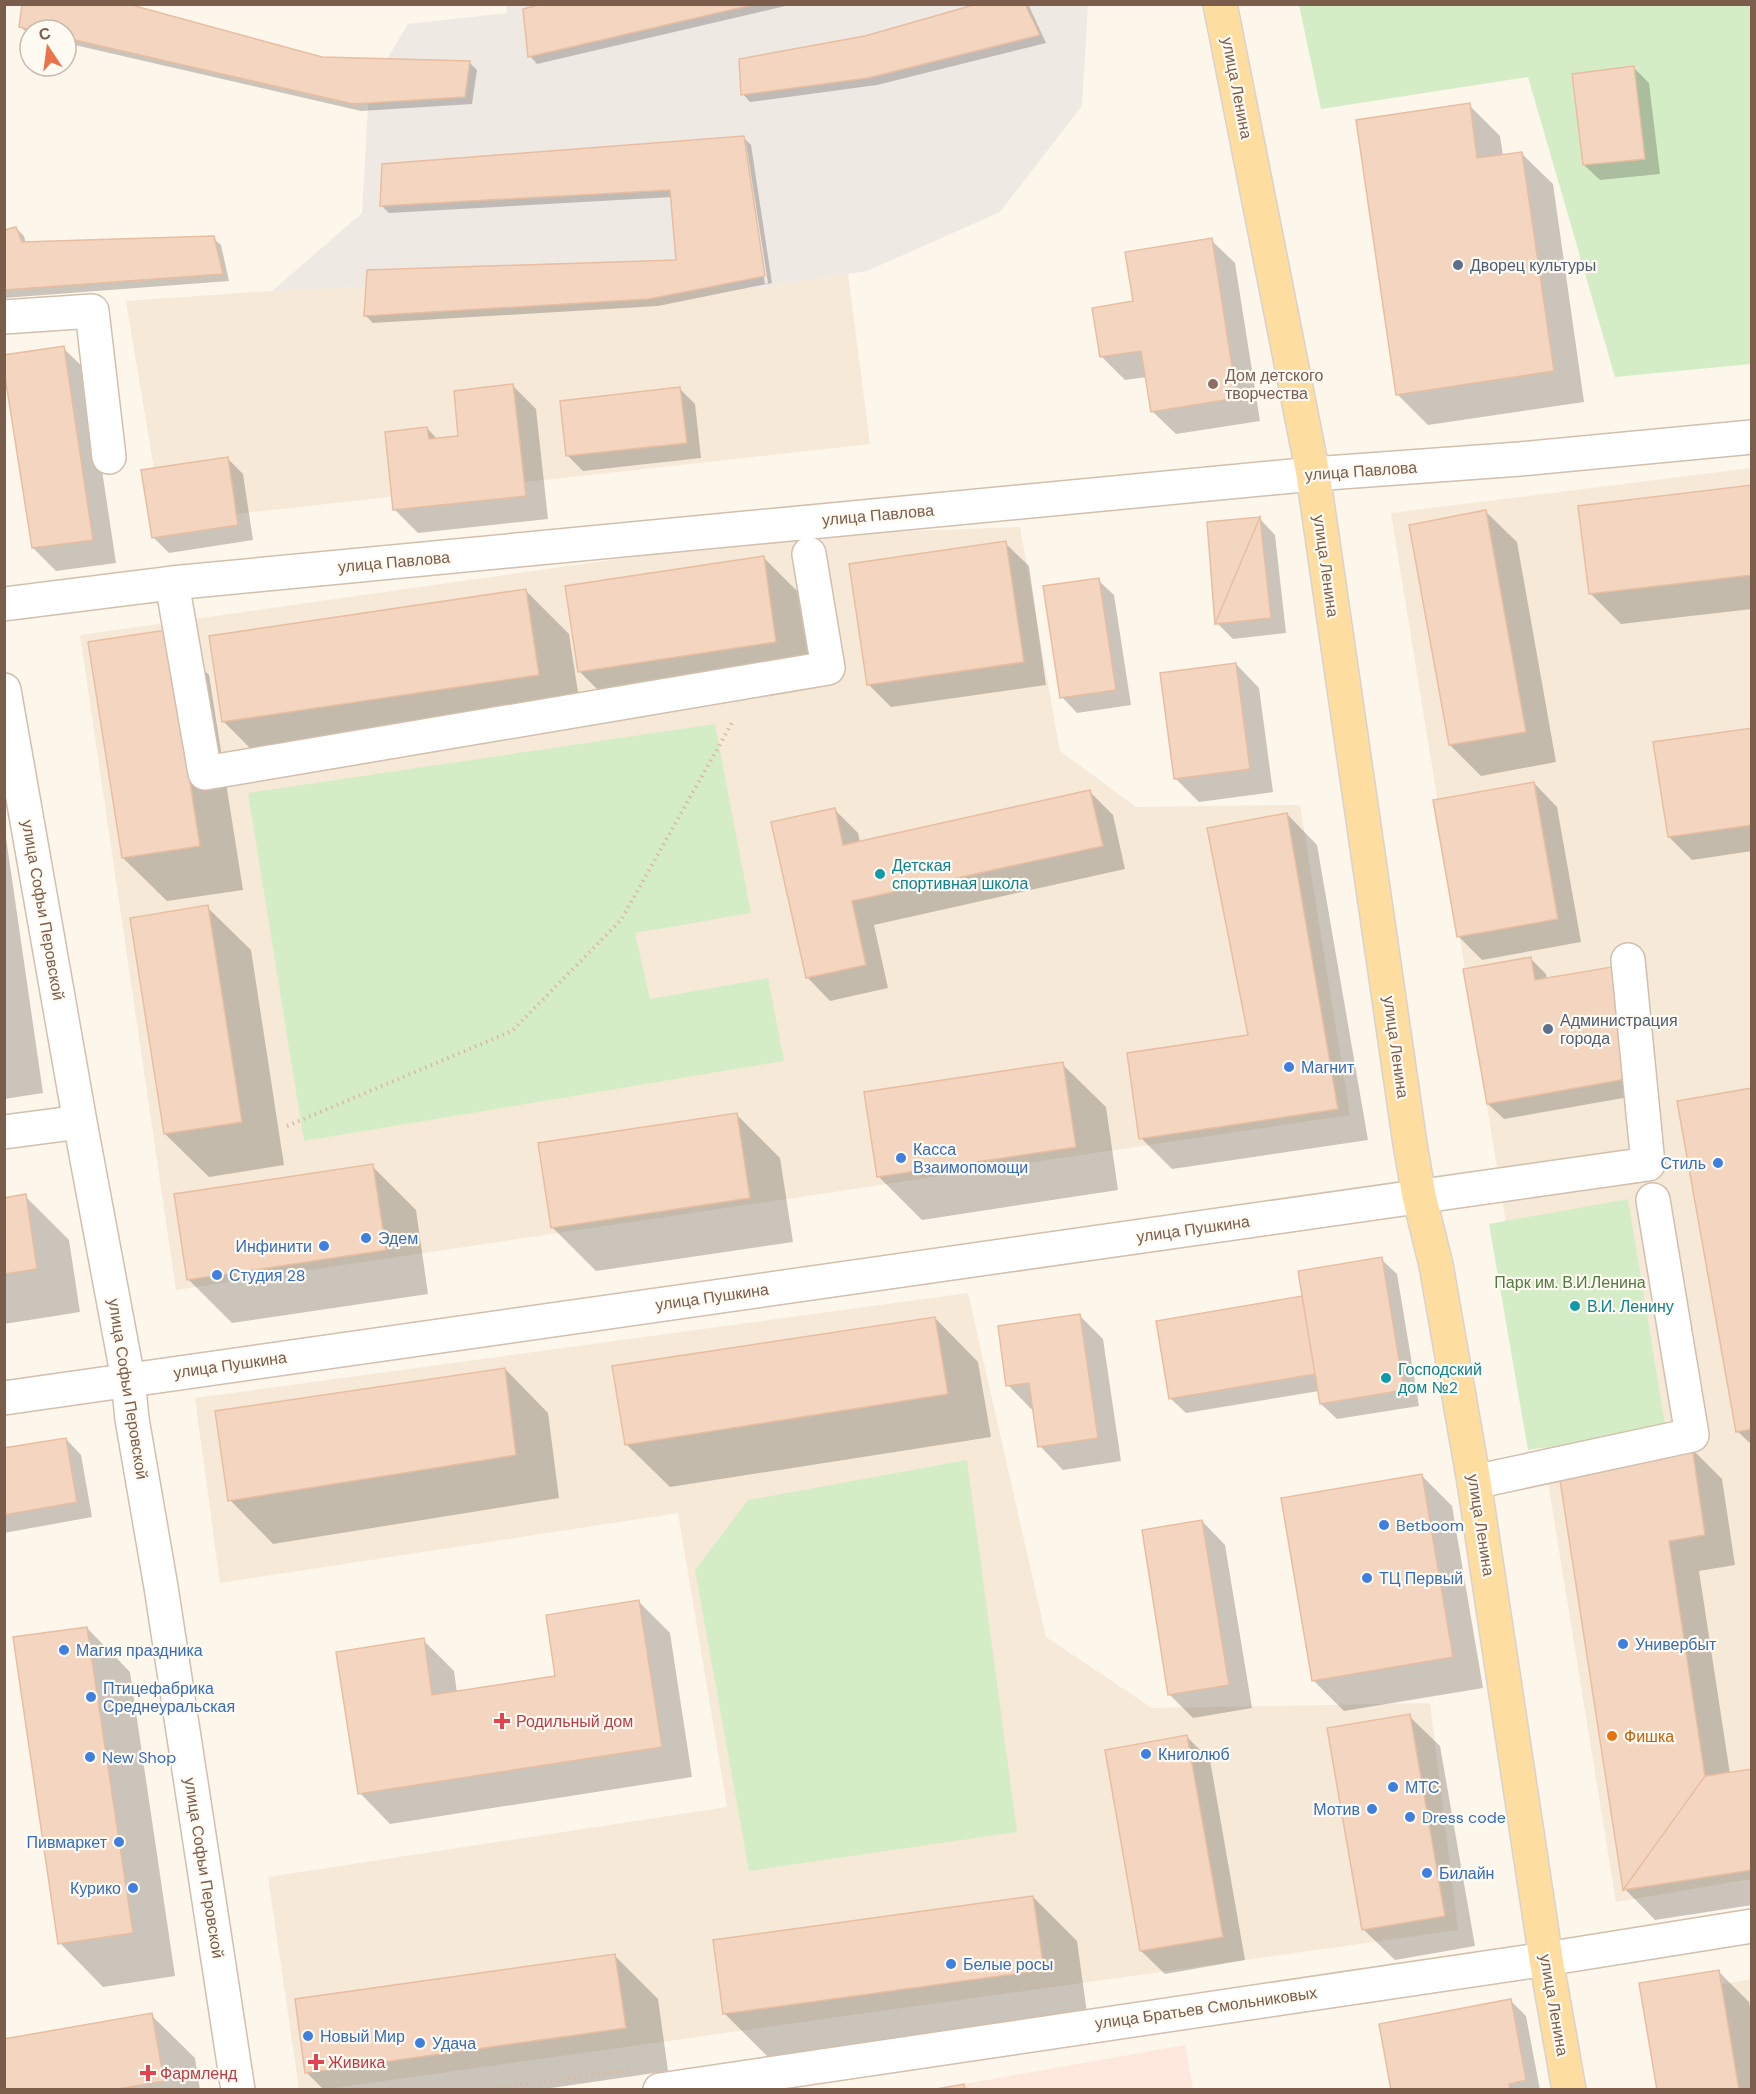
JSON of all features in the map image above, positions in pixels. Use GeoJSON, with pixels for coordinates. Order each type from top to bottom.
{"type":"FeatureCollection","features":[{"type":"Feature","properties":{"kind":"main road","name":"улица Ленина"},"geometry":{"type":"LineString","coordinates":[[1220,4],[1313,474],[1419,1196],[1436,1265],[1474,1482],[1546,1959],[1569,2090]]}},
{"type":"Feature","properties":{"kind":"street"},"geometry":{"type":"LineString","coordinates":[[4,316],[92,311],[109,457]]}},
{"type":"Feature","properties":{"kind":"street","name":"улица Павлова"},"geometry":{"type":"LineString","coordinates":[[4,604],[172,583],[1313,474],[1520,459],[1752,437]]}},
{"type":"Feature","properties":{"kind":"street"},"geometry":{"type":"LineString","coordinates":[[172,583],[205,773],[828,668],[809,554]]}},
{"type":"Feature","properties":{"kind":"street","name":"улица Софьи Перовской"},"geometry":{"type":"LineString","coordinates":[[4,690],[128,1379],[132,1419],[161,1587],[238,2090]]}},
{"type":"Feature","properties":{"kind":"street","name":"улица Пушкина"},"geometry":{"type":"LineString","coordinates":[[4,1398],[1648,1164],[1628,960]]}},
{"type":"Feature","properties":{"kind":"street"},"geometry":{"type":"LineString","coordinates":[[4,1132],[80,1122]]}},
{"type":"Feature","properties":{"kind":"street"},"geometry":{"type":"LineString","coordinates":[[1474,1482],[1692,1435],[1653,1200]]}},
{"type":"Feature","properties":{"kind":"street","name":"улица Братьев Смольниковых"},"geometry":{"type":"LineString","coordinates":[[660,2090],[1546,1959],[1752,1926]]}},
{"type":"Feature","properties":{"kind":"path"},"geometry":{"type":"LineString","coordinates":[[288,1126],[512,1031],[621,920],[734,720]]}},
{"type":"Feature","properties":{"kind":"shaded area"},"geometry":{"type":"Polygon","coordinates":[[[506,4],[1088,5],[1082,106],[1000,212],[867,271],[757,288],[470,282],[272,291],[362,213],[369,89],[408,24],[507,13],[506,4]]]}},
{"type":"Feature","properties":{"kind":"shaded area"},"geometry":{"type":"Polygon","coordinates":[[[848,274],[870,444],[163,522],[126,301],[272,291],[470,282],[757,288],[848,274]]]}},
{"type":"Feature","properties":{"kind":"shaded area"},"geometry":{"type":"Polygon","coordinates":[[[1751,468],[1751,1879],[1616,1902],[1391,513],[1751,468]]]}},
{"type":"Feature","properties":{"kind":"shaded area"},"geometry":{"type":"Polygon","coordinates":[[[1020,527],[1060,751],[1136,807],[1300,805],[1350,1115],[176,1290],[80,635],[781,536],[1020,527]]]}},
{"type":"Feature","properties":{"kind":"shaded area"},"geometry":{"type":"Polygon","coordinates":[[[968,1293],[1046,1637],[1152,1708],[1430,1703],[1458,1930],[327,2089],[299,2089],[268,1877],[727,1807],[678,1513],[220,1583],[195,1398],[968,1293]]]}},
{"type":"Feature","properties":{"kind":"shaded area"},"geometry":{"type":"Polygon","coordinates":[[[1751,1979],[1751,2089],[1691,2089],[1674,1993],[1751,1979]]]}},
{"type":"Feature","properties":{"kind":"shaded area"},"geometry":{"type":"Polygon","coordinates":[[[1185,2045],[1193,2089],[965,2089],[964,2084],[1185,2045]]]}},
{"type":"Feature","properties":{"kind":"green space"},"geometry":{"type":"Polygon","coordinates":[[[1299,5],[1751,5],[1751,364],[1615,377],[1528,77],[1321,109],[1299,5]]]}},
{"type":"Feature","properties":{"kind":"green space"},"geometry":{"type":"Polygon","coordinates":[[[715,724],[751,913],[635,933],[650,999],[768,978],[784,1061],[304,1141],[248,793],[715,724]]]}},
{"type":"Feature","properties":{"kind":"green space","name":"Парк им. В.И.Ленина"},"geometry":{"type":"Polygon","coordinates":[[[1628,1199],[1666,1430],[1528,1450],[1489,1224],[1628,1199]]]}},
{"type":"Feature","properties":{"kind":"green space"},"geometry":{"type":"Polygon","coordinates":[[[967,1460],[1017,1832],[749,1871],[695,1570],[748,1500],[967,1460]]]}},
{"type":"Feature","properties":{"kind":"building"},"geometry":{"type":"Polygon","coordinates":[[[22,4],[128,4],[322,57],[470,61],[465,97],[353,104],[78,41],[78,18],[20,18],[22,4]]]}},
{"type":"Feature","properties":{"kind":"building"},"geometry":{"type":"Polygon","coordinates":[[[542,4],[756,4],[528,57],[523,9],[542,4]]]}},
{"type":"Feature","properties":{"kind":"building"},"geometry":{"type":"Polygon","coordinates":[[[977,4],[1025,4],[1040,35],[868,78],[741,95],[739,59],[865,36],[977,4]]]}},
{"type":"Feature","properties":{"kind":"building"},"geometry":{"type":"Polygon","coordinates":[[[1634,66],[1645,159],[1583,165],[1572,74],[1634,66]]]}},
{"type":"Feature","properties":{"kind":"building","name":"Дворец культуры"},"geometry":{"type":"Polygon","coordinates":[[[1470,103],[1477,158],[1522,152],[1554,371],[1396,395],[1356,120],[1470,103]]]}},
{"type":"Feature","properties":{"kind":"building"},"geometry":{"type":"Polygon","coordinates":[[[744,136],[765,276],[649,299],[364,316],[367,270],[676,260],[670,190],[380,206],[382,164],[744,136]]]}},
{"type":"Feature","properties":{"kind":"building"},"geometry":{"type":"Polygon","coordinates":[[[16,227],[22,242],[214,236],[223,274],[4,290],[4,230],[16,227]]]}},
{"type":"Feature","properties":{"kind":"building"},"geometry":{"type":"Polygon","coordinates":[[[1212,238],[1237,398],[1151,412],[1141,351],[1100,357],[1092,308],[1133,301],[1125,252],[1212,238]]]}},
{"type":"Feature","properties":{"kind":"building"},"geometry":{"type":"Polygon","coordinates":[[[64,346],[93,540],[32,548],[4,370],[4,355],[64,346]]]}},
{"type":"Feature","properties":{"kind":"building"},"geometry":{"type":"Polygon","coordinates":[[[513,384],[526,496],[393,510],[385,432],[427,427],[429,439],[458,436],[454,391],[513,384]]]}},
{"type":"Feature","properties":{"kind":"building"},"geometry":{"type":"Polygon","coordinates":[[[680,387],[687,443],[566,456],[560,401],[680,387]]]}},
{"type":"Feature","properties":{"kind":"building"},"geometry":{"type":"Polygon","coordinates":[[[228,457],[238,525],[152,538],[141,470],[228,457]]]}},
{"type":"Feature","properties":{"kind":"building"},"geometry":{"type":"Polygon","coordinates":[[[1752,485],[1752,575],[1589,594],[1578,506],[1752,485]]]}},
{"type":"Feature","properties":{"kind":"building"},"geometry":{"type":"Polygon","coordinates":[[[1486,510],[1526,732],[1449,745],[1409,525],[1486,510]]]}},
{"type":"Feature","properties":{"kind":"building"},"geometry":{"type":"Polygon","coordinates":[[[1260,517],[1271,618],[1215,624],[1260,517]]]}},
{"type":"Feature","properties":{"kind":"building"},"geometry":{"type":"Polygon","coordinates":[[[1260,517],[1215,624],[1207,522],[1260,517]]]}},
{"type":"Feature","properties":{"kind":"building"},"geometry":{"type":"Polygon","coordinates":[[[1006,541],[1024,662],[867,685],[849,564],[1006,541]]]}},
{"type":"Feature","properties":{"kind":"building"},"geometry":{"type":"Polygon","coordinates":[[[764,556],[776,642],[578,672],[565,586],[764,556]]]}},
{"type":"Feature","properties":{"kind":"building"},"geometry":{"type":"Polygon","coordinates":[[[1099,578],[1116,690],[1060,698],[1043,586],[1099,578]]]}},
{"type":"Feature","properties":{"kind":"building"},"geometry":{"type":"Polygon","coordinates":[[[526,589],[539,675],[222,722],[209,636],[526,589]]]}},
{"type":"Feature","properties":{"kind":"building"},"geometry":{"type":"Polygon","coordinates":[[[166,630],[200,846],[122,858],[88,642],[166,630]]]}},
{"type":"Feature","properties":{"kind":"building"},"geometry":{"type":"Polygon","coordinates":[[[1236,663],[1250,769],[1174,779],[1160,673],[1236,663]]]}},
{"type":"Feature","properties":{"kind":"building"},"geometry":{"type":"Polygon","coordinates":[[[1752,728],[1752,825],[1668,837],[1653,742],[1752,728]]]}},
{"type":"Feature","properties":{"kind":"building"},"geometry":{"type":"Polygon","coordinates":[[[1534,782],[1558,919],[1457,937],[1433,800],[1534,782]]]}},
{"type":"Feature","properties":{"kind":"building","name":"Детская спортивная школа"},"geometry":{"type":"Polygon","coordinates":[[[1090,790],[1103,846],[852,901],[866,965],[806,978],[771,822],[835,808],[843,845],[1090,790]]]}},
{"type":"Feature","properties":{"kind":"building"},"geometry":{"type":"Polygon","coordinates":[[[1287,813],[1338,1109],[1139,1139],[1127,1053],[1248,1035],[1207,828],[1287,813]]]}},
{"type":"Feature","properties":{"kind":"building"},"geometry":{"type":"Polygon","coordinates":[[[208,905],[242,1122],[164,1134],[130,918],[208,905]]]}},
{"type":"Feature","properties":{"kind":"building","name":"Администрация города"},"geometry":{"type":"Polygon","coordinates":[[[1531,957],[1535,980],[1612,967],[1632,1078],[1487,1104],[1463,969],[1531,957]]]}},
{"type":"Feature","properties":{"kind":"building"},"geometry":{"type":"Polygon","coordinates":[[[1063,1062],[1076,1147],[877,1177],[864,1092],[1063,1062]]]}},
{"type":"Feature","properties":{"kind":"building"},"geometry":{"type":"Polygon","coordinates":[[[1752,1088],[1752,1429],[1736,1432],[1677,1101],[1752,1088]]]}},
{"type":"Feature","properties":{"kind":"building"},"geometry":{"type":"Polygon","coordinates":[[[737,1113],[750,1198],[551,1228],[538,1143],[737,1113]]]}},
{"type":"Feature","properties":{"kind":"building"},"geometry":{"type":"Polygon","coordinates":[[[373,1164],[386,1250],[187,1280],[174,1194],[373,1164]]]}},
{"type":"Feature","properties":{"kind":"building"},"geometry":{"type":"Polygon","coordinates":[[[26,1194],[37,1269],[4,1274],[4,1198],[26,1194]]]}},
{"type":"Feature","properties":{"kind":"building"},"geometry":{"type":"Polygon","coordinates":[[[1382,1257],[1404,1390],[1320,1404],[1298,1271],[1382,1257]]]}},
{"type":"Feature","properties":{"kind":"building"},"geometry":{"type":"Polygon","coordinates":[[[1302,1296],[1315,1374],[1169,1399],[1156,1321],[1302,1296]]]}},
{"type":"Feature","properties":{"kind":"building"},"geometry":{"type":"Polygon","coordinates":[[[1080,1314],[1098,1438],[1038,1447],[1029,1383],[1006,1386],[998,1326],[1080,1314]]]}},
{"type":"Feature","properties":{"kind":"building"},"geometry":{"type":"Polygon","coordinates":[[[935,1317],[948,1394],[625,1445],[612,1366],[935,1317]]]}},
{"type":"Feature","properties":{"kind":"building"},"geometry":{"type":"Polygon","coordinates":[[[505,1368],[516,1455],[228,1501],[215,1411],[505,1368]]]}},
{"type":"Feature","properties":{"kind":"building"},"geometry":{"type":"Polygon","coordinates":[[[66,1438],[77,1502],[4,1515],[4,1448],[66,1438]]]}},
{"type":"Feature","properties":{"kind":"building"},"geometry":{"type":"Polygon","coordinates":[[[1692,1446],[1705,1535],[1669,1541],[1705,1776],[1623,1890],[1558,1467],[1692,1446]]]}},
{"type":"Feature","properties":{"kind":"building","name":"ТЦ Первый"},"geometry":{"type":"Polygon","coordinates":[[[1422,1474],[1453,1657],[1312,1681],[1281,1498],[1422,1474]]]}},
{"type":"Feature","properties":{"kind":"building"},"geometry":{"type":"Polygon","coordinates":[[[1202,1520],[1229,1685],[1168,1695],[1142,1530],[1202,1520]]]}},
{"type":"Feature","properties":{"kind":"building","name":"Родильный дом"},"geometry":{"type":"Polygon","coordinates":[[[639,1600],[662,1747],[358,1794],[336,1652],[424,1638],[432,1695],[555,1676],[546,1615],[639,1600]]]}},
{"type":"Feature","properties":{"kind":"building"},"geometry":{"type":"Polygon","coordinates":[[[87,1627],[133,1933],[58,1944],[13,1637],[87,1627]]]}},
{"type":"Feature","properties":{"kind":"building"},"geometry":{"type":"Polygon","coordinates":[[[1410,1714],[1445,1916],[1362,1930],[1327,1728],[1410,1714]]]}},
{"type":"Feature","properties":{"kind":"building"},"geometry":{"type":"Polygon","coordinates":[[[1187,1735],[1223,1937],[1140,1951],[1105,1750],[1187,1735]]]}},
{"type":"Feature","properties":{"kind":"building"},"geometry":{"type":"Polygon","coordinates":[[[1752,1769],[1752,1870],[1623,1890],[1705,1776],[1752,1769]]]}},
{"type":"Feature","properties":{"kind":"building"},"geometry":{"type":"Polygon","coordinates":[[[1033,1896],[1044,1970],[723,2014],[713,1940],[1033,1896]]]}},
{"type":"Feature","properties":{"kind":"building"},"geometry":{"type":"Polygon","coordinates":[[[615,1954],[626,2028],[305,2073],[295,1999],[615,1954]]]}},
{"type":"Feature","properties":{"kind":"building"},"geometry":{"type":"Polygon","coordinates":[[[1719,1970],[1739,2090],[1657,2090],[1639,1983],[1719,1970]]]}},
{"type":"Feature","properties":{"kind":"building"},"geometry":{"type":"Polygon","coordinates":[[[1511,1999],[1526,2080],[1509,2084],[1510,2090],[1391,2090],[1379,2024],[1511,1999]]]}},
{"type":"Feature","properties":{"kind":"building"},"geometry":{"type":"Polygon","coordinates":[[[152,2013],[164,2081],[112,2090],[4,2090],[4,2039],[152,2013]]]}},
{"type":"Feature","properties":{"kind":"building"},"geometry":{"type":"Polygon","coordinates":[[[964,2084],[965,2090],[931,2090],[964,2084]]]}},
{"type":"Feature","properties":{"kind":"place","name":"Дворец культуры"},"geometry":{"type":"Point","coordinates":[1458,265]}},
{"type":"Feature","properties":{"kind":"place","name":"Дом детского творчества"},"geometry":{"type":"Point","coordinates":[1213,384]}},
{"type":"Feature","properties":{"kind":"place","name":"Детская спортивная школа"},"geometry":{"type":"Point","coordinates":[880,874]}},
{"type":"Feature","properties":{"kind":"place","name":"Администрация города"},"geometry":{"type":"Point","coordinates":[1548,1029]}},
{"type":"Feature","properties":{"kind":"place","name":"Магнит"},"geometry":{"type":"Point","coordinates":[1289,1067]}},
{"type":"Feature","properties":{"kind":"place","name":"Касса Взаимопомощи"},"geometry":{"type":"Point","coordinates":[901,1158]}},
{"type":"Feature","properties":{"kind":"place","name":"Стиль"},"geometry":{"type":"Point","coordinates":[1718,1163]}},
{"type":"Feature","properties":{"kind":"place","name":"Эдем"},"geometry":{"type":"Point","coordinates":[366,1238]}},
{"type":"Feature","properties":{"kind":"place","name":"Инфинити"},"geometry":{"type":"Point","coordinates":[324,1246]}},
{"type":"Feature","properties":{"kind":"place","name":"Студия 28"},"geometry":{"type":"Point","coordinates":[217,1275]}},
{"type":"Feature","properties":{"kind":"place","name":"В.И. Ленину"},"geometry":{"type":"Point","coordinates":[1575,1306]}},
{"type":"Feature","properties":{"kind":"place","name":"Господский дом №2"},"geometry":{"type":"Point","coordinates":[1386,1378]}},
{"type":"Feature","properties":{"kind":"place","name":"Betboom"},"geometry":{"type":"Point","coordinates":[1384,1525]}},
{"type":"Feature","properties":{"kind":"place","name":"ТЦ Первый"},"geometry":{"type":"Point","coordinates":[1367,1578]}},
{"type":"Feature","properties":{"kind":"place","name":"Универбыт"},"geometry":{"type":"Point","coordinates":[1623,1644]}},
{"type":"Feature","properties":{"kind":"place","name":"Магия праздника"},"geometry":{"type":"Point","coordinates":[64,1650]}},
{"type":"Feature","properties":{"kind":"place","name":"Птицефабрика Среднеуральская"},"geometry":{"type":"Point","coordinates":[91,1697]}},
{"type":"Feature","properties":{"kind":"place","name":"Родильный дом"},"geometry":{"type":"Point","coordinates":[502,1721]}},
{"type":"Feature","properties":{"kind":"place","name":"Фишка"},"geometry":{"type":"Point","coordinates":[1612,1736]}},
{"type":"Feature","properties":{"kind":"place","name":"Книголюб"},"geometry":{"type":"Point","coordinates":[1146,1754]}},
{"type":"Feature","properties":{"kind":"place","name":"New Shop"},"geometry":{"type":"Point","coordinates":[90,1757]}},
{"type":"Feature","properties":{"kind":"place","name":"МТС"},"geometry":{"type":"Point","coordinates":[1393,1787]}},
{"type":"Feature","properties":{"kind":"place","name":"Мотив"},"geometry":{"type":"Point","coordinates":[1372,1809]}},
{"type":"Feature","properties":{"kind":"place","name":"Dress code"},"geometry":{"type":"Point","coordinates":[1410,1817]}},
{"type":"Feature","properties":{"kind":"place","name":"Пивмаркет"},"geometry":{"type":"Point","coordinates":[119,1842]}},
{"type":"Feature","properties":{"kind":"place","name":"Билайн"},"geometry":{"type":"Point","coordinates":[1427,1873]}},
{"type":"Feature","properties":{"kind":"place","name":"Курико"},"geometry":{"type":"Point","coordinates":[133,1888]}},
{"type":"Feature","properties":{"kind":"place","name":"Белые росы"},"geometry":{"type":"Point","coordinates":[951,1964]}},
{"type":"Feature","properties":{"kind":"place","name":"Новый Мир"},"geometry":{"type":"Point","coordinates":[308,2036]}},
{"type":"Feature","properties":{"kind":"place","name":"Удача"},"geometry":{"type":"Point","coordinates":[420,2043]}},
{"type":"Feature","properties":{"kind":"place","name":"Живика"},"geometry":{"type":"Point","coordinates":[316,2062]}},
{"type":"Feature","properties":{"kind":"place","name":"Фармленд"},"geometry":{"type":"Point","coordinates":[148,2073]}}]}
